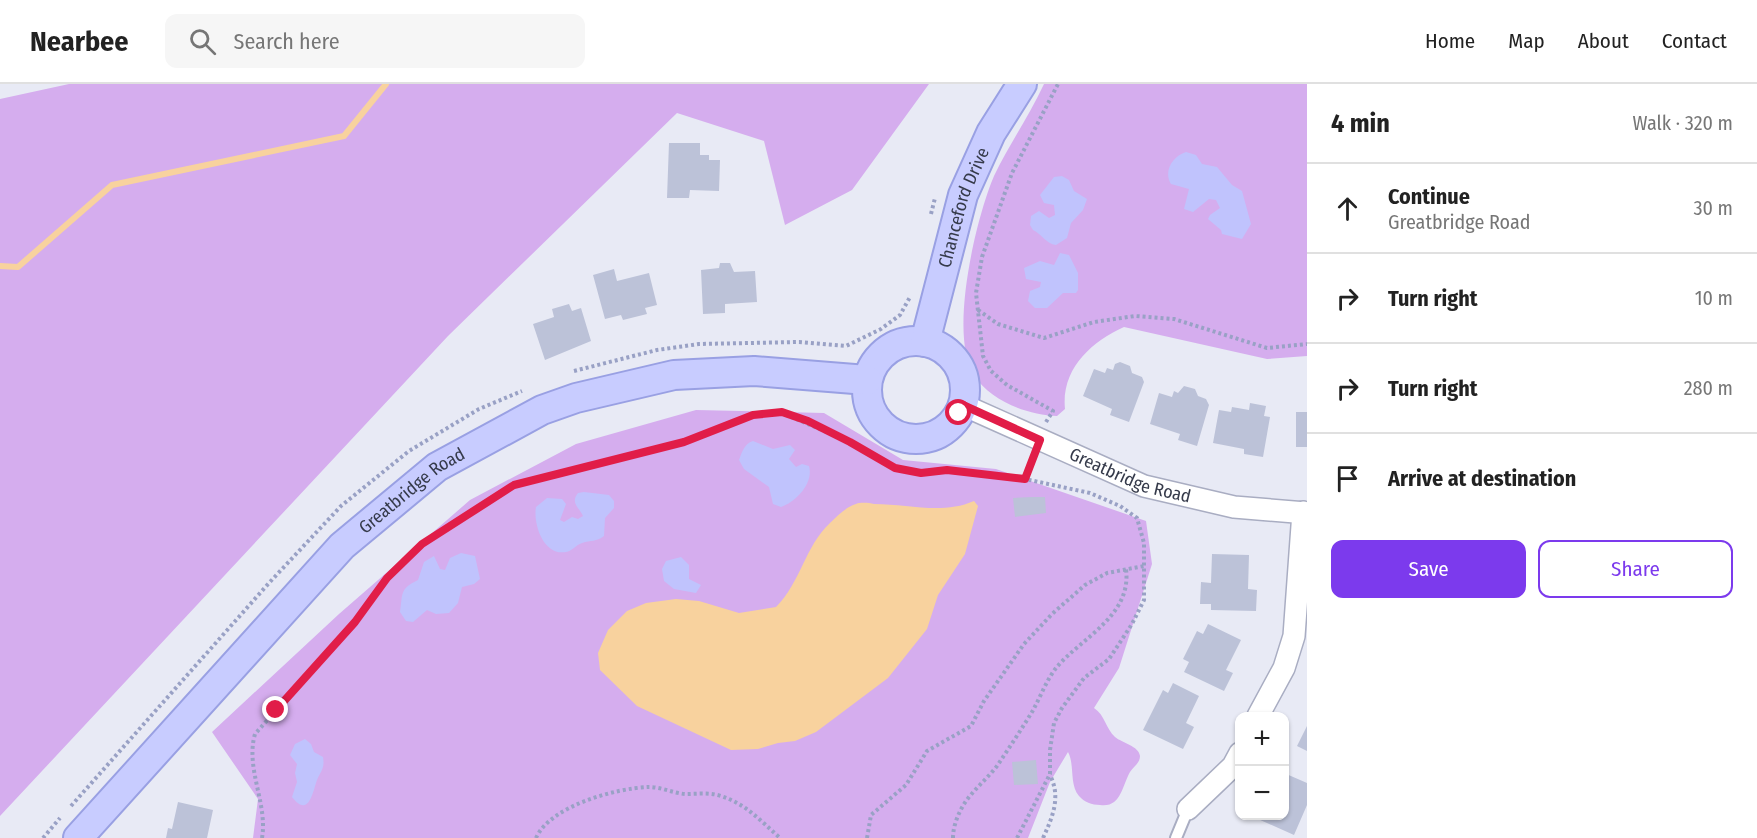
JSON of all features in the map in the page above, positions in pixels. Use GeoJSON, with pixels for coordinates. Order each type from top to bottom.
{"type":"FeatureCollection","features":[{"type":"Feature","properties":{"kind":"street","name":"Chanceford Drive"},"geometry":{"type":"LineString","coordinates":[[925,342],[963,195],[991,133],[1022,84]]}},
{"type":"Feature","properties":{"kind":"street"},"geometry":{"type":"LineString","coordinates":[[911,341],[925,342],[942,349],[954,360],[962,374],[965,388],[963,405],[948,427],[934,436],[917,439],[897,436],[882,426],[869,406],[867,380],[873,366],[889,349],[911,341]]}},
{"type":"Feature","properties":{"kind":"street","name":"Greatbridge Road"},"geometry":{"type":"LineString","coordinates":[[78,838],[342,546],[437,466],[542,411],[576,398],[674,375],[754,371],[867,380]]}},
{"type":"Feature","properties":{"kind":"street","name":"Greatbridge Road"},"geometry":{"type":"LineString","coordinates":[[963,405],[1144,486],[1234,507],[1305,512]]}},
{"type":"Feature","properties":{"kind":"street"},"geometry":{"type":"LineString","coordinates":[[1261,712],[1284,668],[1294,636],[1305,512]]}},
{"type":"Feature","properties":{"kind":"street"},"geometry":{"type":"LineString","coordinates":[[1188,809],[1235,762]]}},
{"type":"Feature","properties":{"kind":"lane"},"geometry":{"type":"LineString","coordinates":[[1176,838],[1188,809]]}},
{"type":"Feature","properties":{"kind":"path"},"geometry":{"type":"LineString","coordinates":[[1025,479],[1053,411],[1007,385],[991,371],[983,356],[977,284],[992,225],[1012,173],[1059,84]]}},
{"type":"Feature","properties":{"kind":"path"},"geometry":{"type":"LineString","coordinates":[[928,224],[938,192]]}},
{"type":"Feature","properties":{"kind":"path"},"geometry":{"type":"LineString","coordinates":[[572,372],[657,350],[699,344],[799,342],[846,346],[880,329],[900,315],[913,286]]}},
{"type":"Feature","properties":{"kind":"path"},"geometry":{"type":"LineString","coordinates":[[978,310],[998,324],[1044,338],[1094,322],[1135,316],[1174,319],[1267,348],[1307,344]]}},
{"type":"Feature","properties":{"kind":"path"},"geometry":{"type":"LineString","coordinates":[[43,838],[269,583],[341,506],[409,451],[479,409],[530,387]]}},
{"type":"Feature","properties":{"kind":"path"},"geometry":{"type":"LineString","coordinates":[[262,838],[264,824],[257,797],[258,779],[251,747],[255,734],[355,622],[387,578],[422,544],[514,485],[684,442],[753,415],[782,412],[808,421],[895,468],[921,473],[947,470],[1025,479],[1090,493],[1120,506],[1137,518],[1144,543],[1144,600],[1110,659],[1084,678],[1072,691],[1054,723],[1050,750],[1050,774],[1057,789],[1053,813],[1043,838]]}},
{"type":"Feature","properties":{"kind":"path"},"geometry":{"type":"LineString","coordinates":[[867,838],[871,814],[906,785],[927,751],[971,726],[984,701],[1031,636],[1085,585],[1107,573],[1144,566]]}},
{"type":"Feature","properties":{"kind":"path"},"geometry":{"type":"LineString","coordinates":[[953,838],[957,818],[964,803],[996,767],[1032,712],[1050,676],[1071,651],[1084,643],[1117,611],[1128,585],[1126,569]]}},
{"type":"Feature","properties":{"kind":"path"},"geometry":{"type":"LineString","coordinates":[[1017,838],[1050,774]]}},
{"type":"Feature","properties":{"kind":"path"},"geometry":{"type":"LineString","coordinates":[[536,838],[546,822],[560,811],[614,792],[650,787],[683,794],[704,793],[721,796],[748,807],[780,838]]}},
{"type":"Feature","properties":{"kind":"shaded area"},"geometry":{"type":"Polygon","coordinates":[[[69,84],[929,84],[852,190],[785,225],[764,141],[677,113],[448,336],[0,816],[0,99],[69,84]]]}},
{"type":"Feature","properties":{"kind":"shaded area"},"geometry":{"type":"Polygon","coordinates":[[[1044,84],[1307,84],[1307,356],[1267,359],[1124,327],[1090,349],[1073,369],[1065,395],[1065,409],[1057,416],[1034,413],[1011,405],[981,384],[974,375],[967,357],[964,333],[964,306],[973,247],[994,176],[1044,84]]]}},
{"type":"Feature","properties":{"kind":"shaded area"},"geometry":{"type":"Polygon","coordinates":[[[696,410],[824,413],[903,460],[996,469],[1146,521],[1152,564],[1119,668],[1094,708],[1101,714],[1115,737],[1137,750],[1140,756],[1117,800],[1107,805],[1100,805],[1088,803],[1081,798],[1074,786],[1068,752],[1050,782],[1028,838],[253,838],[258,799],[212,732],[339,614],[470,500],[576,444],[696,410]]]}},
{"type":"Feature","properties":{"kind":"shaded area"},"geometry":{"type":"Polygon","coordinates":[[[974,501],[978,506],[965,554],[938,595],[927,629],[888,678],[816,732],[795,741],[758,749],[731,750],[637,706],[600,670],[598,653],[608,630],[627,611],[646,603],[676,599],[699,601],[739,613],[776,607],[791,587],[822,532],[852,505],[865,503],[938,508],[974,501]]]}},
{"type":"Feature","properties":{"kind":"sand"},"geometry":{"type":"Polygon","coordinates":[[[1186,152],[1196,155],[1202,164],[1217,167],[1232,185],[1242,191],[1251,224],[1242,239],[1222,234],[1221,230],[1208,219],[1220,208],[1216,200],[1209,199],[1193,212],[1184,209],[1189,189],[1171,184],[1168,174],[1173,160],[1186,152]]]}},
{"type":"Feature","properties":{"kind":"sand"},"geometry":{"type":"Polygon","coordinates":[[[1062,176],[1069,180],[1074,191],[1087,199],[1083,210],[1071,223],[1067,238],[1056,245],[1047,241],[1030,225],[1031,216],[1039,211],[1049,218],[1055,215],[1054,205],[1044,203],[1040,195],[1054,177],[1062,176]]]}},
{"type":"Feature","properties":{"kind":"sand"},"geometry":{"type":"Polygon","coordinates":[[[1060,253],[1069,255],[1078,273],[1078,290],[1076,293],[1063,293],[1047,308],[1035,308],[1028,301],[1030,291],[1040,287],[1041,282],[1026,279],[1024,268],[1040,261],[1054,265],[1060,253]]]}},
{"type":"Feature","properties":{"kind":"sand"},"geometry":{"type":"Polygon","coordinates":[[[753,441],[773,449],[790,445],[795,450],[789,459],[796,467],[802,464],[809,466],[809,479],[802,491],[792,501],[781,507],[773,504],[769,487],[744,469],[739,460],[745,446],[753,441]]]}},
{"type":"Feature","properties":{"kind":"sand"},"geometry":{"type":"Polygon","coordinates":[[[578,493],[609,495],[614,501],[614,508],[605,518],[604,536],[582,543],[566,552],[551,549],[541,537],[538,529],[536,507],[547,498],[562,499],[566,504],[560,520],[564,522],[572,517],[578,519],[583,516],[575,500],[578,493]]]}},
{"type":"Feature","properties":{"kind":"sand"},"geometry":{"type":"Polygon","coordinates":[[[461,553],[475,556],[480,579],[474,584],[462,587],[458,603],[449,613],[436,614],[427,610],[413,622],[406,621],[400,612],[403,593],[408,586],[418,580],[424,562],[434,556],[440,569],[445,570],[450,558],[461,553]]]}},
{"type":"Feature","properties":{"kind":"sand"},"geometry":{"type":"Polygon","coordinates":[[[681,557],[689,565],[689,579],[701,585],[696,593],[674,589],[664,581],[662,569],[666,561],[681,557]]]}},
{"type":"Feature","properties":{"kind":"sand"},"geometry":{"type":"Polygon","coordinates":[[[305,739],[311,744],[314,752],[323,757],[323,764],[312,796],[303,805],[292,797],[297,782],[295,773],[297,764],[290,755],[295,744],[305,739]]]}},
{"type":"Feature","properties":{"kind":"building"},"geometry":{"type":"Polygon","coordinates":[[[669,143],[700,143],[700,155],[709,155],[709,160],[720,160],[719,191],[690,190],[689,198],[667,198],[669,143]]]}},
{"type":"Feature","properties":{"kind":"building"},"geometry":{"type":"Polygon","coordinates":[[[720,263],[730,263],[734,272],[755,271],[757,302],[725,304],[725,313],[703,314],[701,270],[719,268],[720,263]]]}},
{"type":"Feature","properties":{"kind":"building"},"geometry":{"type":"Polygon","coordinates":[[[614,269],[617,281],[649,273],[657,305],[645,308],[647,314],[623,320],[621,315],[605,319],[593,275],[614,269]]]}},
{"type":"Feature","properties":{"kind":"building"},"geometry":{"type":"Polygon","coordinates":[[[569,304],[572,311],[581,308],[591,341],[545,360],[533,324],[554,317],[552,309],[569,304]]]}},
{"type":"Feature","properties":{"kind":"building"},"geometry":{"type":"Polygon","coordinates":[[[1120,362],[1130,366],[1132,373],[1142,377],[1144,382],[1129,422],[1110,415],[1112,409],[1083,396],[1094,369],[1105,373],[1107,368],[1113,370],[1115,364],[1120,362]]]}},
{"type":"Feature","properties":{"kind":"building"},"geometry":{"type":"Polygon","coordinates":[[[1184,386],[1195,389],[1198,396],[1206,399],[1209,405],[1197,446],[1178,440],[1180,434],[1150,424],[1159,393],[1172,397],[1174,391],[1178,393],[1184,386]]]}},
{"type":"Feature","properties":{"kind":"building"},"geometry":{"type":"Polygon","coordinates":[[[1250,403],[1266,406],[1264,416],[1270,417],[1263,457],[1244,454],[1244,449],[1213,443],[1219,410],[1231,412],[1232,407],[1249,410],[1250,403]]]}},
{"type":"Feature","properties":{"kind":"building"},"geometry":{"type":"Polygon","coordinates":[[[1296,412],[1307,412],[1307,447],[1296,447],[1296,412]]]}},
{"type":"Feature","properties":{"kind":"building"},"geometry":{"type":"Polygon","coordinates":[[[1045,497],[1046,513],[1015,517],[1013,498],[1045,497]]]}},
{"type":"Feature","properties":{"kind":"building"},"geometry":{"type":"Polygon","coordinates":[[[1212,554],[1249,555],[1248,589],[1257,590],[1256,611],[1211,610],[1211,604],[1200,604],[1201,582],[1211,583],[1212,554]]]}},
{"type":"Feature","properties":{"kind":"building"},"geometry":{"type":"Polygon","coordinates":[[[1208,624],[1241,640],[1226,670],[1233,673],[1224,691],[1184,672],[1189,662],[1183,659],[1197,631],[1203,634],[1208,624]]]}},
{"type":"Feature","properties":{"kind":"building"},"geometry":{"type":"Polygon","coordinates":[[[1173,683],[1199,696],[1186,723],[1194,727],[1183,749],[1143,730],[1163,690],[1168,693],[1173,683]]]}},
{"type":"Feature","properties":{"kind":"building"},"geometry":{"type":"Polygon","coordinates":[[[1307,726],[1307,751],[1297,746],[1307,726]]]}},
{"type":"Feature","properties":{"kind":"building"},"geometry":{"type":"Polygon","coordinates":[[[1036,760],[1038,784],[1014,785],[1012,762],[1036,760]]]}},
{"type":"Feature","properties":{"kind":"building"},"geometry":{"type":"Polygon","coordinates":[[[1289,775],[1307,783],[1307,805],[1294,835],[1260,820],[1289,820],[1289,775]]]}},
{"type":"Feature","properties":{"kind":"building"},"geometry":{"type":"Polygon","coordinates":[[[178,802],[213,810],[207,838],[166,838],[168,828],[172,829],[178,802]]]}},
{"type":"Feature","properties":{"kind":"waterway"},"geometry":{"type":"LineString","coordinates":[[0,266],[18,267],[112,185],[344,136],[386,84]]}},
{"type":"Feature","properties":{"kind":"route"},"geometry":{"type":"LineString","coordinates":[[276,710],[312,667],[355,622],[387,578],[422,544],[514,485],[684,442],[753,415],[782,412],[808,421],[895,468],[921,473],[947,470],[1017,476],[1025,479],[1040,440],[963,405],[959,413]]}}]}
